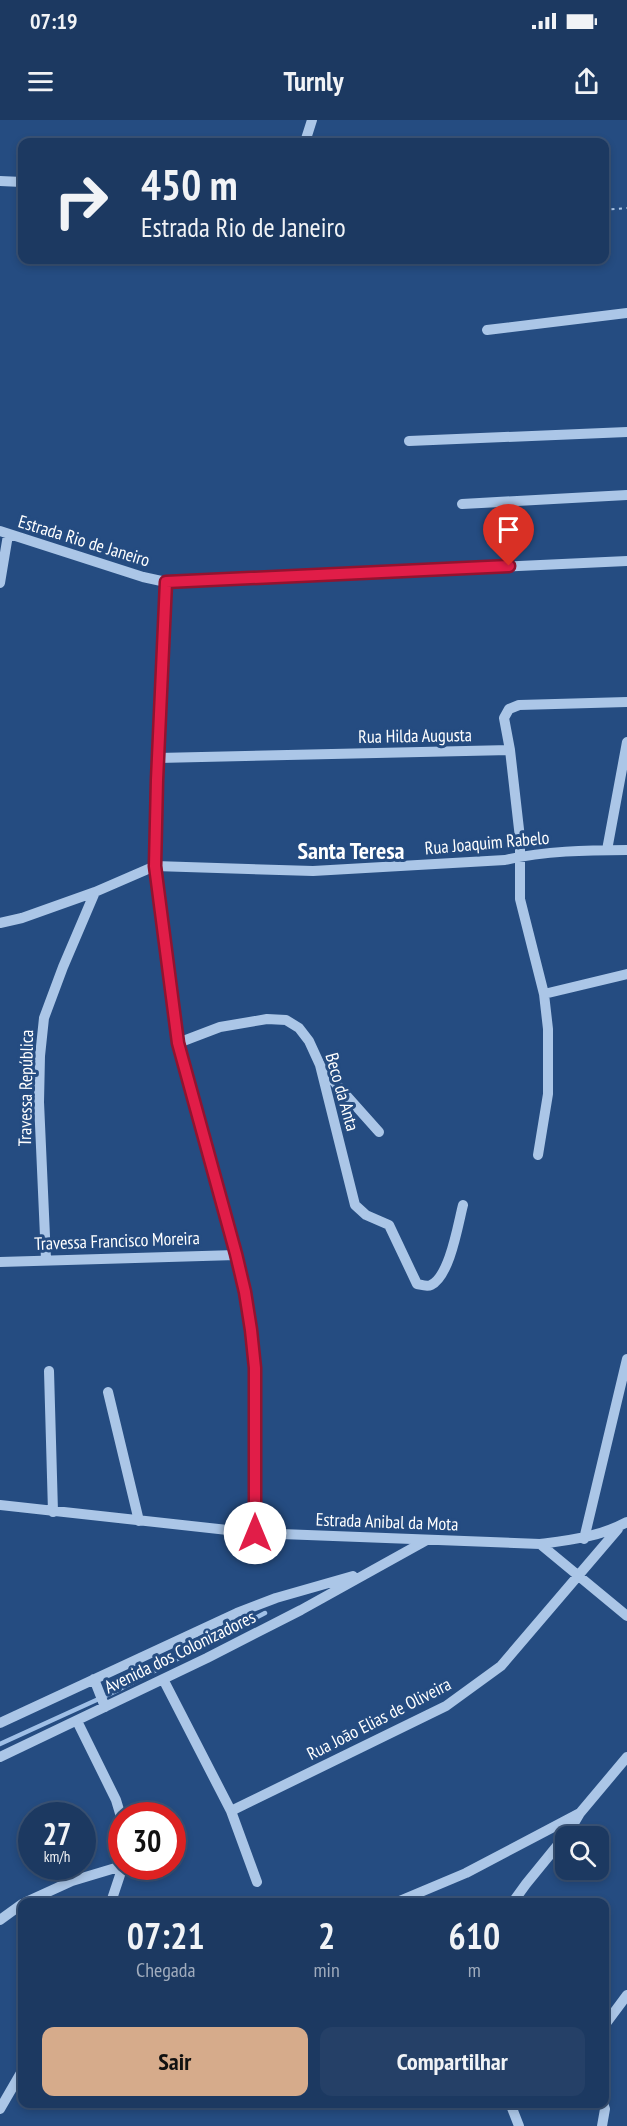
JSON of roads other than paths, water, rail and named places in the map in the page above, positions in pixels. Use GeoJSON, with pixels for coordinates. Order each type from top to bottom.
{"type":"FeatureCollection","features":[{"type":"Feature","properties":{"kind":"street"},"geometry":{"type":"LineString","coordinates":[[306,138],[312,120]]}},
{"type":"Feature","properties":{"kind":"street"},"geometry":{"type":"LineString","coordinates":[[0,181],[18,182]]}},
{"type":"Feature","properties":{"kind":"street"},"geometry":{"type":"LineString","coordinates":[[487,330],[627,313]]}},
{"type":"Feature","properties":{"kind":"street"},"geometry":{"type":"LineString","coordinates":[[409,441],[627,432]]}},
{"type":"Feature","properties":{"kind":"street"},"geometry":{"type":"LineString","coordinates":[[462,504],[627,495]]}},
{"type":"Feature","properties":{"kind":"street"},"geometry":{"type":"LineString","coordinates":[[0,583],[4,533]]}},
{"type":"Feature","properties":{"kind":"street","name":"Estrada Rio de Janeiro"},"geometry":{"type":"LineString","coordinates":[[4,533],[143,577],[166,582],[627,561]]}},
{"type":"Feature","properties":{"kind":"street"},"geometry":{"type":"LineString","coordinates":[[166,582],[155,866],[178,1043],[245,1292],[255,1368],[255,1533]]}},
{"type":"Feature","properties":{"kind":"street"},"geometry":{"type":"LineString","coordinates":[[538,1155],[548,1094],[548,1029],[544,994],[520,898],[520,838],[504,718],[509,709],[519,705],[627,702]]}},
{"type":"Feature","properties":{"kind":"street"},"geometry":{"type":"LineString","coordinates":[[607,850],[627,741]]}},
{"type":"Feature","properties":{"kind":"street","name":"Rua Hilda Augusta"},"geometry":{"type":"LineString","coordinates":[[158,758],[510,750]]}},
{"type":"Feature","properties":{"kind":"street","name":"Rua Joaquim Rabelo"},"geometry":{"type":"LineString","coordinates":[[0,923],[22,918],[95,892],[155,866],[313,871],[505,860],[519,857],[627,850]]}},
{"type":"Feature","properties":{"kind":"street","name":"Travessa República"},"geometry":{"type":"LineString","coordinates":[[46,1259],[39,1102],[44,1018],[95,892]]}},
{"type":"Feature","properties":{"kind":"street"},"geometry":{"type":"LineString","coordinates":[[544,994],[627,974]]}},
{"type":"Feature","properties":{"kind":"street","name":"Beco da Anta"},"geometry":{"type":"LineString","coordinates":[[178,1043],[220,1028],[267,1018],[286,1020],[299,1028],[309,1041],[320,1065],[355,1205],[366,1215],[389,1226],[417,1284],[431,1285],[446,1267],[463,1205]]}},
{"type":"Feature","properties":{"kind":"street"},"geometry":{"type":"LineString","coordinates":[[320,1065],[379,1132]]}},
{"type":"Feature","properties":{"kind":"street","name":"Travessa Francisco Moreira"},"geometry":{"type":"LineString","coordinates":[[0,1262],[236,1254]]}},
{"type":"Feature","properties":{"kind":"street"},"geometry":{"type":"LineString","coordinates":[[584,1539],[627,1359]]}},
{"type":"Feature","properties":{"kind":"street"},"geometry":{"type":"LineString","coordinates":[[49,1371],[54,1512]]}},
{"type":"Feature","properties":{"kind":"street"},"geometry":{"type":"LineString","coordinates":[[108,1392],[139,1521]]}},
{"type":"Feature","properties":{"kind":"street","name":"Estrada Anibal da Mota"},"geometry":{"type":"LineString","coordinates":[[0,1505],[255,1533],[540,1544],[584,1539],[624,1524]]}},
{"type":"Feature","properties":{"kind":"street","name":"Rua Joāo Elias de Oliveira"},"geometry":{"type":"LineString","coordinates":[[231,1811],[446,1706],[479,1684],[501,1666],[624,1524]]}},
{"type":"Feature","properties":{"kind":"street","name":"Avenida dos Colonizadores"},"geometry":{"type":"LineString","coordinates":[[0,1757],[77,1721],[104,1704],[163,1679],[302,1610],[428,1540]]}},
{"type":"Feature","properties":{"kind":"street"},"geometry":{"type":"LineString","coordinates":[[540,1544],[577,1577],[627,1616]]}},
{"type":"Feature","properties":{"kind":"street","name":"Avenida dos Colonizadores"},"geometry":{"type":"LineString","coordinates":[[0,1723],[95,1682],[237,1613],[276,1598],[372,1570]]}},
{"type":"Feature","properties":{"kind":"street"},"geometry":{"type":"LineString","coordinates":[[163,1679],[231,1811],[257,1882]]}},
{"type":"Feature","properties":{"kind":"street"},"geometry":{"type":"LineString","coordinates":[[95,1682],[104,1704]]}},
{"type":"Feature","properties":{"kind":"street"},"geometry":{"type":"LineString","coordinates":[[77,1721],[117,1802]]}},
{"type":"Feature","properties":{"kind":"street"},"geometry":{"type":"LineString","coordinates":[[516,1898],[570,1830],[580,1813],[627,1757]]}},
{"type":"Feature","properties":{"kind":"street"},"geometry":{"type":"LineString","coordinates":[[407,1898],[466,1873],[536,1834],[580,1813]]}},
{"type":"Feature","properties":{"kind":"street"},"geometry":{"type":"LineString","coordinates":[[35,1898],[72,1881],[108,1870]]}},
{"type":"Feature","properties":{"kind":"street"},"geometry":{"type":"LineString","coordinates":[[112,1898],[118,1880]]}},
{"type":"Feature","properties":{"kind":"street"},"geometry":{"type":"LineString","coordinates":[[0,1920],[18,1907]]}},
{"type":"Feature","properties":{"kind":"street"},"geometry":{"type":"LineString","coordinates":[[609,2019],[627,1995]]}},
{"type":"Feature","properties":{"kind":"street"},"geometry":{"type":"LineString","coordinates":[[0,2109],[18,2078]]}},
{"type":"Feature","properties":{"kind":"street"},"geometry":{"type":"LineString","coordinates":[[512,2108],[519,2126]]}},
{"type":"Feature","properties":{"kind":"street"},"geometry":{"type":"LineString","coordinates":[[602,2126],[605,2108]]}},
{"type":"Feature","properties":{"kind":"waterway"},"geometry":{"type":"LineString","coordinates":[[0,1744],[114,1692],[265,1613]]}},
{"type":"Feature","properties":{"kind":"district","name":"Santa Teresa"},"geometry":{"type":"Point","coordinates":[351,851]}}]}
